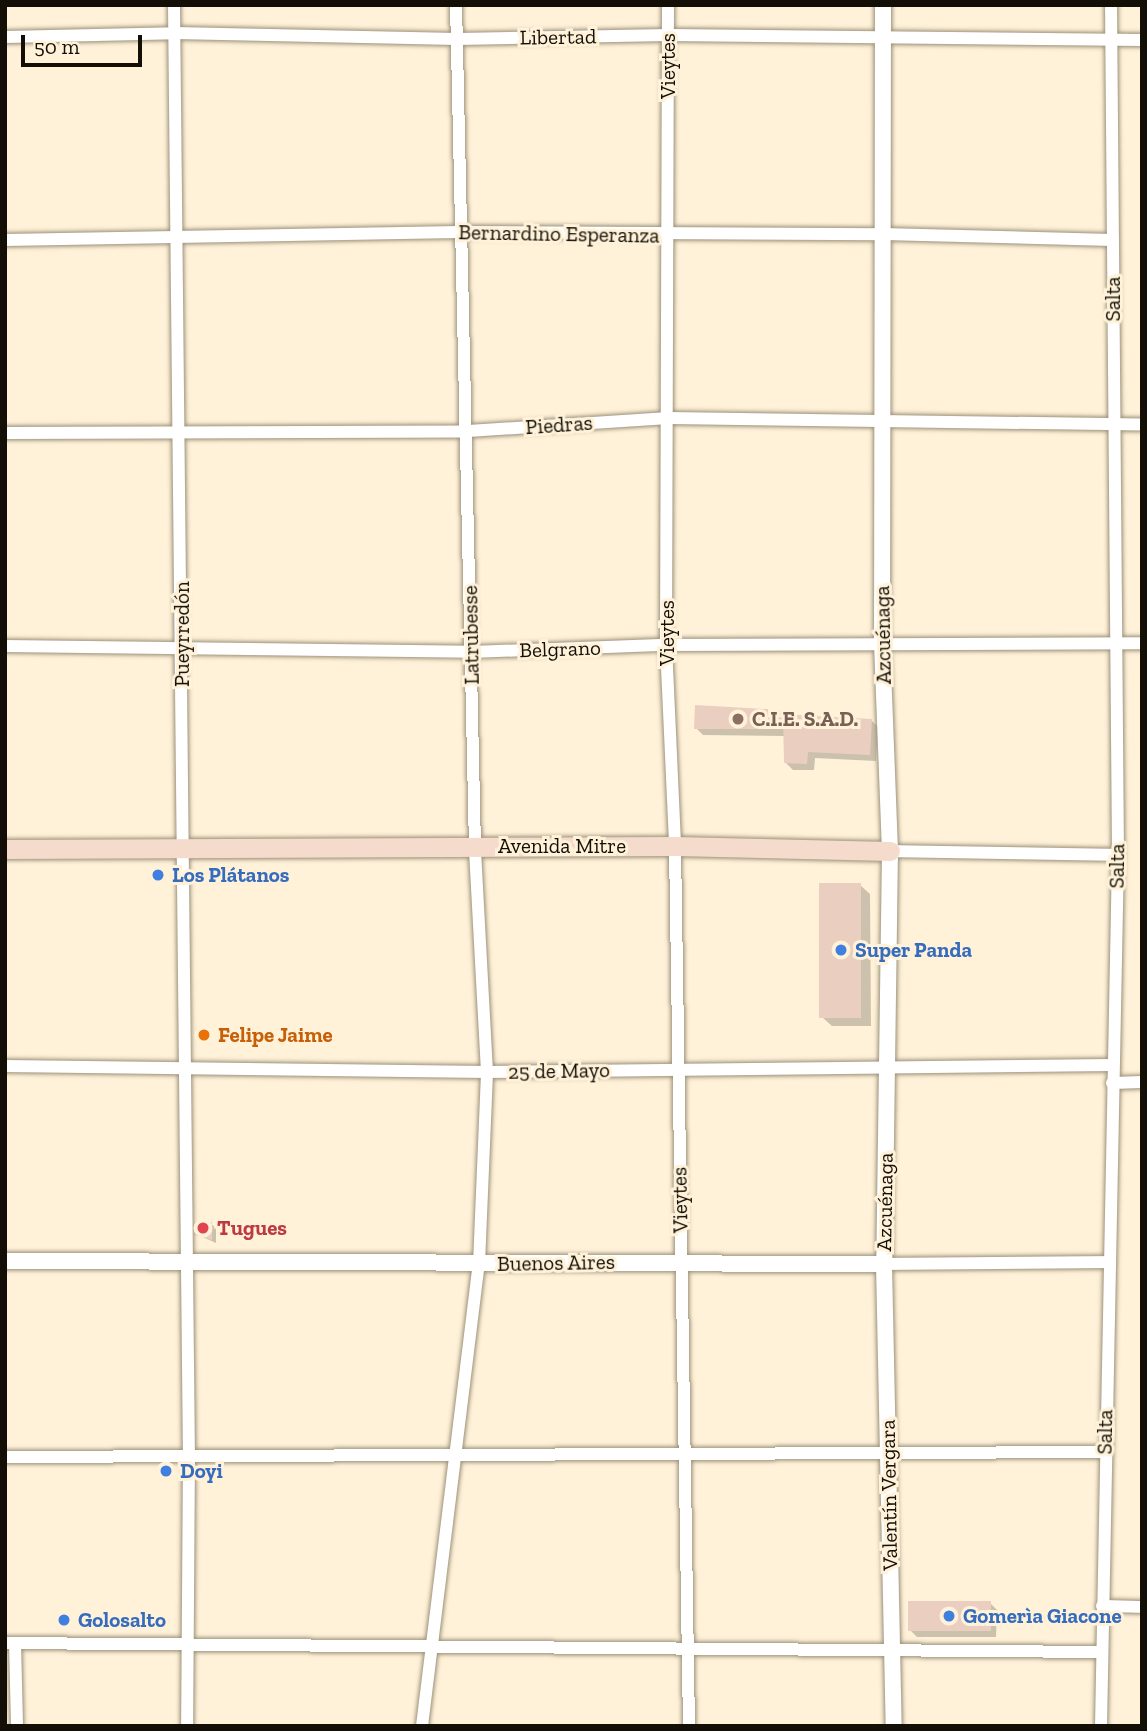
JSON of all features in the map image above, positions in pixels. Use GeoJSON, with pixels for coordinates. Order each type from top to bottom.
{"type":"FeatureCollection","features":[{"type":"Feature","properties":{"kind":"main road","name":"Avenida Mitre"},"geometry":{"type":"LineString","coordinates":[[5,849],[675,846],[890,851]]}},
{"type":"Feature","properties":{"kind":"street","name":"Pueyrredón"},"geometry":{"type":"LineString","coordinates":[[174,5],[180,240],[185,1263],[189,1455],[187,1726]]}},
{"type":"Feature","properties":{"kind":"street","name":"Latrubesse"},"geometry":{"type":"LineString","coordinates":[[422,1726],[479,1264],[487,1072],[475,847],[468,431],[458,232],[456,5]]}},
{"type":"Feature","properties":{"kind":"street","name":"Vieytes"},"geometry":{"type":"LineString","coordinates":[[668,5],[670,235],[666,645],[675,846],[677,1069],[687,1457],[689,1726]]}},
{"type":"Feature","properties":{"kind":"street","name":"Azcuénaga"},"geometry":{"type":"LineString","coordinates":[[883,5],[885,420],[882,643],[890,851],[884,1264]]}},
{"type":"Feature","properties":{"kind":"street","name":"Salta"},"geometry":{"type":"LineString","coordinates":[[1101,1726],[1107,1262],[1118,855],[1111,5]]}},
{"type":"Feature","properties":{"kind":"street","name":"Libertad"},"geometry":{"type":"LineString","coordinates":[[5,37],[175,33],[457,39],[668,36],[883,41],[1142,40]]}},
{"type":"Feature","properties":{"kind":"street","name":"Bernardino Esperanza"},"geometry":{"type":"LineString","coordinates":[[5,240],[180,240],[458,232],[883,234],[1112,240]]}},
{"type":"Feature","properties":{"kind":"street","name":"Piedras"},"geometry":{"type":"LineString","coordinates":[[5,433],[468,431],[669,418],[1142,425]]}},
{"type":"Feature","properties":{"kind":"street","name":"Belgrano"},"geometry":{"type":"LineString","coordinates":[[5,646],[182,646],[471,652],[666,645],[1142,643]]}},
{"type":"Feature","properties":{"kind":"street","name":"Avenida Mitre"},"geometry":{"type":"LineString","coordinates":[[890,851],[1118,855]]}},
{"type":"Feature","properties":{"kind":"street","name":"25 de Mayo"},"geometry":{"type":"LineString","coordinates":[[5,1066],[184,1066],[487,1072],[887,1064],[1112,1065]]}},
{"type":"Feature","properties":{"kind":"street"},"geometry":{"type":"LineString","coordinates":[[1112,1083],[1142,1082]]}},
{"type":"Feature","properties":{"kind":"street","name":"Buenos Aires"},"geometry":{"type":"LineString","coordinates":[[5,1261],[479,1264],[681,1261],[884,1264],[1107,1262]]}},
{"type":"Feature","properties":{"kind":"street","name":"Valentín Vergara"},"geometry":{"type":"LineString","coordinates":[[884,1264],[894,1726]]}},
{"type":"Feature","properties":{"kind":"street"},"geometry":{"type":"LineString","coordinates":[[5,1457],[687,1457],[1104,1452]]}},
{"type":"Feature","properties":{"kind":"street"},"geometry":{"type":"LineString","coordinates":[[1102,1606],[1142,1607]]}},
{"type":"Feature","properties":{"kind":"street"},"geometry":{"type":"LineString","coordinates":[[17,1726],[10,1643],[1101,1652]]}},
{"type":"Feature","properties":{"kind":"building","name":"C.I.E. S.A.D."},"geometry":{"type":"Polygon","coordinates":[[[695,705],[782,710],[781,729],[694,729],[695,705]]]}},
{"type":"Feature","properties":{"kind":"building"},"geometry":{"type":"Polygon","coordinates":[[[783,714],[872,719],[870,755],[808,752],[807,764],[784,763],[783,714]]]}},
{"type":"Feature","properties":{"kind":"building","name":"Super Panda"},"geometry":{"type":"Polygon","coordinates":[[[819,883],[861,883],[861,1018],[819,1018],[819,883]]]}},
{"type":"Feature","properties":{"kind":"building","name":"Tugues"},"geometry":{"type":"Polygon","coordinates":[[[194,1222],[212,1222],[212,1240],[194,1235],[194,1222]]]}},
{"type":"Feature","properties":{"kind":"building","name":"Gomerìa Giacone"},"geometry":{"type":"Polygon","coordinates":[[[908,1601],[991,1601],[991,1631],[908,1631],[908,1601]]]}},
{"type":"Feature","properties":{"kind":"place","name":"C.I.E. S.A.D."},"geometry":{"type":"Point","coordinates":[738,719]}},
{"type":"Feature","properties":{"kind":"place","name":"Los Plátanos"},"geometry":{"type":"Point","coordinates":[158,875]}},
{"type":"Feature","properties":{"kind":"place","name":"Super Panda"},"geometry":{"type":"Point","coordinates":[841,950]}},
{"type":"Feature","properties":{"kind":"place","name":"Felipe Jaime"},"geometry":{"type":"Point","coordinates":[204,1035]}},
{"type":"Feature","properties":{"kind":"place","name":"Tugues"},"geometry":{"type":"Point","coordinates":[203,1228]}},
{"type":"Feature","properties":{"kind":"place","name":"Doyi"},"geometry":{"type":"Point","coordinates":[166,1471]}},
{"type":"Feature","properties":{"kind":"place","name":"Gomerìa Giacone"},"geometry":{"type":"Point","coordinates":[949,1616]}},
{"type":"Feature","properties":{"kind":"place","name":"Golosalto"},"geometry":{"type":"Point","coordinates":[64,1620]}}]}
